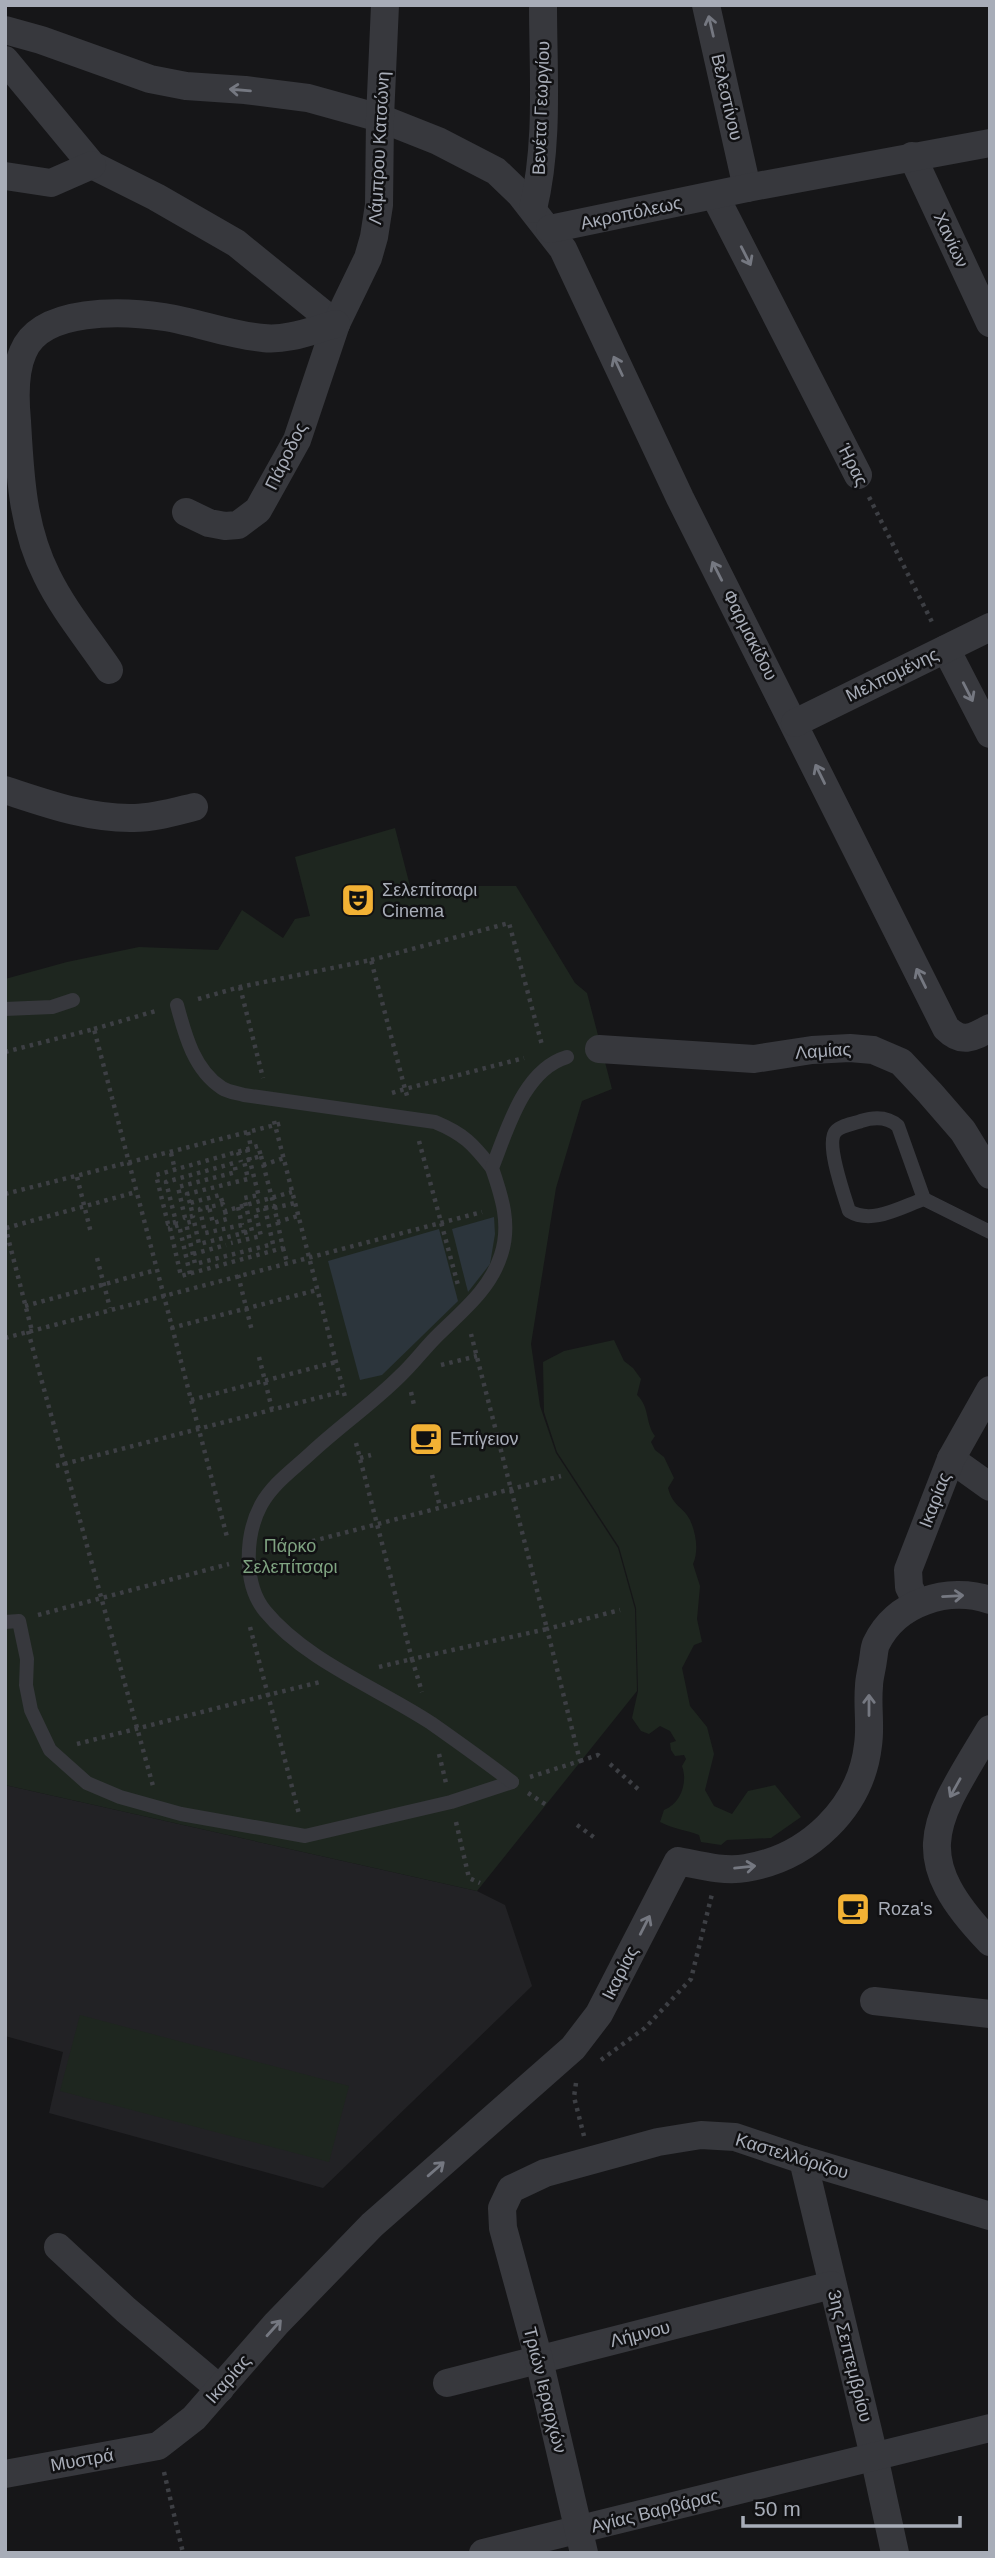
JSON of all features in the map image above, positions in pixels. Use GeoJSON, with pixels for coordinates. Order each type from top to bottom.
{"type":"FeatureCollection","features":[{"type":"Feature","properties":{"kind":"street","name":"Λάμπρου Κατσώνη"},"geometry":{"type":"LineString","coordinates":[[335,324],[368,258],[374,237],[379,205],[385,5]]}},
{"type":"Feature","properties":{"kind":"street","name":"Βενέτα Γεωργίου"},"geometry":{"type":"LineString","coordinates":[[541,219],[539,184],[543,133],[543,5]]}},
{"type":"Feature","properties":{"kind":"street","name":"Βελεστίνου"},"geometry":{"type":"LineString","coordinates":[[706,5],[747,188]]}},
{"type":"Feature","properties":{"kind":"street"},"geometry":{"type":"LineString","coordinates":[[5,30],[150,79],[186,86],[245,90],[307,99],[380,118],[438,141],[496,171],[541,219]]}},
{"type":"Feature","properties":{"kind":"street"},"geometry":{"type":"LineString","coordinates":[[5,60],[92,165],[156,197],[236,243],[335,324]]}},
{"type":"Feature","properties":{"kind":"street","name":"Ακροπόλεως"},"geometry":{"type":"LineString","coordinates":[[541,219],[715,196],[990,143]]}},
{"type":"Feature","properties":{"kind":"street","name":"Χανίων"},"geometry":{"type":"LineString","coordinates":[[912,156],[990,323]]}},
{"type":"Feature","properties":{"kind":"street"},"geometry":{"type":"LineString","coordinates":[[5,176],[51,183],[92,165]]}},
{"type":"Feature","properties":{"kind":"street","name":"Ήρας"},"geometry":{"type":"LineString","coordinates":[[715,196],[858,475]]}},
{"type":"Feature","properties":{"kind":"street","name":"Φαρμακίδου"},"geometry":{"type":"LineString","coordinates":[[541,219],[563,249],[680,498],[940,1016],[955,1037],[967,1038],[990,1028]]}},
{"type":"Feature","properties":{"kind":"street"},"geometry":{"type":"LineString","coordinates":[[109,670],[47,577],[27,525],[22,497],[16,408],[18,374],[23,352],[33,336],[53,323],[81,315],[130,314],[165,317],[265,339],[335,324]]}},
{"type":"Feature","properties":{"kind":"street","name":"Πάροδος"},"geometry":{"type":"LineString","coordinates":[[186,512],[225,527],[238,525],[258,509],[297,440],[335,324]]}},
{"type":"Feature","properties":{"kind":"street","name":"Μελπομένης"},"geometry":{"type":"LineString","coordinates":[[795,723],[990,627]]}},
{"type":"Feature","properties":{"kind":"street"},"geometry":{"type":"LineString","coordinates":[[946,649],[990,734]]}},
{"type":"Feature","properties":{"kind":"street"},"geometry":{"type":"LineString","coordinates":[[5,790],[74,813],[134,818],[157,816],[194,807]]}},
{"type":"Feature","properties":{"kind":"street","name":"Λαμίας"},"geometry":{"type":"LineString","coordinates":[[599,1049],[754,1059],[812,1050],[873,1050],[901,1062],[964,1131],[990,1175]]}},
{"type":"Feature","properties":{"kind":"street","name":"Ικαρίας"},"geometry":{"type":"LineString","coordinates":[[158,2446],[194,2418],[276,2325],[372,2225],[573,2048],[599,2014],[677,1861],[744,1869],[781,1859],[814,1839],[845,1806],[860,1780],[869,1744],[869,1685],[876,1645],[894,1621],[916,1603],[909,1587],[908,1570],[951,1459],[990,1390]]}},
{"type":"Feature","properties":{"kind":"street"},"geometry":{"type":"LineString","coordinates":[[951,1459],[990,1488]]}},
{"type":"Feature","properties":{"kind":"street"},"geometry":{"type":"LineString","coordinates":[[916,1603],[957,1595],[990,1600]]}},
{"type":"Feature","properties":{"kind":"street"},"geometry":{"type":"LineString","coordinates":[[990,1729],[951,1794],[942,1816],[936,1849],[938,1865],[954,1899],[990,1942]]}},
{"type":"Feature","properties":{"kind":"street"},"geometry":{"type":"LineString","coordinates":[[874,2001],[990,2014]]}},
{"type":"Feature","properties":{"kind":"street","name":"Καστελλόριζου"},"geometry":{"type":"LineString","coordinates":[[503,2228],[502,2208],[511,2189],[545,2173],[658,2142],[701,2135],[735,2137],[990,2216]]}},
{"type":"Feature","properties":{"kind":"street","name":"3ης Σεπτεμβρίου"},"geometry":{"type":"LineString","coordinates":[[803,2160],[895,2553]]}},
{"type":"Feature","properties":{"kind":"street","name":"Τριών Ιεραρχών"},"geometry":{"type":"LineString","coordinates":[[503,2228],[539,2360],[582,2541]]}},
{"type":"Feature","properties":{"kind":"street"},"geometry":{"type":"LineString","coordinates":[[58,2247],[126,2310],[220,2389]]}},
{"type":"Feature","properties":{"kind":"street","name":"Λήμνου"},"geometry":{"type":"LineString","coordinates":[[447,2383],[832,2286]]}},
{"type":"Feature","properties":{"kind":"street","name":"Αγίας Βαρβάρας"},"geometry":{"type":"LineString","coordinates":[[483,2553],[582,2541],[874,2456],[990,2428]]}},
{"type":"Feature","properties":{"kind":"street","name":"Μυστρά"},"geometry":{"type":"LineString","coordinates":[[5,2474],[158,2446]]}},
{"type":"Feature","properties":{"kind":"lane"},"geometry":{"type":"LineString","coordinates":[[5,1009],[52,1007],[73,1000]]}},
{"type":"Feature","properties":{"kind":"lane"},"geometry":{"type":"LineString","coordinates":[[177,1005],[198,1065],[223,1088],[268,1099],[435,1122],[452,1129],[471,1142],[492,1168],[505,1206],[506,1231],[501,1256],[488,1282],[465,1311],[435,1338],[400,1376],[280,1479],[261,1505],[250,1536],[250,1558],[252,1584],[263,1609],[286,1633],[431,1723],[512,1782]]}},
{"type":"Feature","properties":{"kind":"lane"},"geometry":{"type":"LineString","coordinates":[[492,1168],[524,1096],[536,1078],[567,1057]]}},
{"type":"Feature","properties":{"kind":"lane"},"geometry":{"type":"LineString","coordinates":[[924,1199],[898,1126],[893,1121],[869,1119],[838,1128],[832,1136],[832,1149],[849,1210],[856,1215],[870,1217],[924,1199],[990,1231]]}},
{"type":"Feature","properties":{"kind":"lane"},"geometry":{"type":"LineString","coordinates":[[12,1621],[27,1659],[26,1685],[32,1710],[50,1750],[87,1783],[120,1797],[159,1808],[305,1836],[451,1802],[512,1782]]}},
{"type":"Feature","properties":{"kind":"path","name":"Ήρας"},"geometry":{"type":"LineString","coordinates":[[858,475],[946,649]]}},
{"type":"Feature","properties":{"kind":"path"},"geometry":{"type":"LineString","coordinates":[[5,1052],[240,988],[371,960],[509,923],[547,1069]]}},
{"type":"Feature","properties":{"kind":"path"},"geometry":{"type":"LineString","coordinates":[[371,960],[405,1089],[544,1053]]}},
{"type":"Feature","properties":{"kind":"path"},"geometry":{"type":"LineString","coordinates":[[240,988],[412,1659]]}},
{"type":"Feature","properties":{"kind":"path"},"geometry":{"type":"LineString","coordinates":[[94,1029],[234,1562]]}},
{"type":"Feature","properties":{"kind":"path"},"geometry":{"type":"LineString","coordinates":[[195,1264],[273,1244],[250,1159],[247,1132]]}},
{"type":"Feature","properties":{"kind":"path"},"geometry":{"type":"LineString","coordinates":[[245,1205],[251,1231],[199,1244],[194,1221],[168,1224],[156,1175],[258,1146],[287,1262]]}},
{"type":"Feature","properties":{"kind":"path"},"geometry":{"type":"LineString","coordinates":[[193,1216],[187,1194],[248,1179],[238,1152]]}},
{"type":"Feature","properties":{"kind":"path"},"geometry":{"type":"LineString","coordinates":[[171,1153],[172,1180]]}},
{"type":"Feature","properties":{"kind":"path"},"geometry":{"type":"LineString","coordinates":[[190,1273],[166,1182],[261,1156]]}},
{"type":"Feature","properties":{"kind":"path"},"geometry":{"type":"LineString","coordinates":[[218,1158],[220,1167]]}},
{"type":"Feature","properties":{"kind":"path"},"geometry":{"type":"LineString","coordinates":[[263,1165],[284,1158]]}},
{"type":"Feature","properties":{"kind":"path"},"geometry":{"type":"LineString","coordinates":[[223,1204],[185,1218],[178,1187],[236,1172],[240,1162]]}},
{"type":"Feature","properties":{"kind":"path"},"geometry":{"type":"LineString","coordinates":[[5,1194],[128,1164]]}},
{"type":"Feature","properties":{"kind":"path"},"geometry":{"type":"LineString","coordinates":[[184,1167],[191,1193]]}},
{"type":"Feature","properties":{"kind":"path"},"geometry":{"type":"LineString","coordinates":[[77,1177],[91,1233]]}},
{"type":"Feature","properties":{"kind":"path"},"geometry":{"type":"LineString","coordinates":[[198,1191],[205,1233],[242,1224]]}},
{"type":"Feature","properties":{"kind":"path"},"geometry":{"type":"LineString","coordinates":[[136,1192],[6,1227],[30,1331],[159,1808]]}},
{"type":"Feature","properties":{"kind":"path"},"geometry":{"type":"LineString","coordinates":[[225,1211],[292,1192]]}},
{"type":"Feature","properties":{"kind":"path"},"geometry":{"type":"LineString","coordinates":[[190,1203],[220,1195],[227,1219],[213,1223],[209,1207]]}},
{"type":"Feature","properties":{"kind":"path"},"geometry":{"type":"LineString","coordinates":[[171,1202],[180,1200]]}},
{"type":"Feature","properties":{"kind":"path"},"geometry":{"type":"LineString","coordinates":[[193,1254],[261,1236],[255,1211],[295,1203]]}},
{"type":"Feature","properties":{"kind":"path"},"geometry":{"type":"LineString","coordinates":[[5,1338],[162,1294],[505,1206]]}},
{"type":"Feature","properties":{"kind":"path"},"geometry":{"type":"LineString","coordinates":[[238,1207],[244,1233]]}},
{"type":"Feature","properties":{"kind":"path"},"geometry":{"type":"LineString","coordinates":[[277,1222],[298,1216]]}},
{"type":"Feature","properties":{"kind":"path"},"geometry":{"type":"LineString","coordinates":[[217,1222],[219,1230]]}},
{"type":"Feature","properties":{"kind":"path"},"geometry":{"type":"LineString","coordinates":[[186,1223],[195,1264],[204,1284]]}},
{"type":"Feature","properties":{"kind":"path"},"geometry":{"type":"LineString","coordinates":[[177,1224],[170,1228],[181,1276],[283,1248]]}},
{"type":"Feature","properties":{"kind":"path"},"geometry":{"type":"LineString","coordinates":[[182,1237],[188,1235]]}},
{"type":"Feature","properties":{"kind":"path"},"geometry":{"type":"LineString","coordinates":[[97,1258],[110,1308]]}},
{"type":"Feature","properties":{"kind":"path"},"geometry":{"type":"LineString","coordinates":[[25,1306],[156,1270]]}},
{"type":"Feature","properties":{"kind":"path"},"geometry":{"type":"LineString","coordinates":[[238,1275],[252,1331]]}},
{"type":"Feature","properties":{"kind":"path"},"geometry":{"type":"LineString","coordinates":[[171,1328],[317,1290]]}},
{"type":"Feature","properties":{"kind":"path"},"geometry":{"type":"LineString","coordinates":[[400,1376],[477,1356]]}},
{"type":"Feature","properties":{"kind":"path"},"geometry":{"type":"LineString","coordinates":[[258,1357],[272,1409]]}},
{"type":"Feature","properties":{"kind":"path"},"geometry":{"type":"LineString","coordinates":[[190,1400],[336,1362]]}},
{"type":"Feature","properties":{"kind":"path"},"geometry":{"type":"LineString","coordinates":[[56,1466],[355,1388]]}},
{"type":"Feature","properties":{"kind":"path"},"geometry":{"type":"LineString","coordinates":[[360,1458],[371,1455]]}},
{"type":"Feature","properties":{"kind":"path"},"geometry":{"type":"LineString","coordinates":[[432,1475],[440,1507]]}},
{"type":"Feature","properties":{"kind":"path"},"geometry":{"type":"LineString","coordinates":[[12,1621],[561,1476]]}},
{"type":"Feature","properties":{"kind":"path"},"geometry":{"type":"LineString","coordinates":[[580,1761],[547,1629],[620,1610]]}},
{"type":"Feature","properties":{"kind":"path"},"geometry":{"type":"LineString","coordinates":[[50,1750],[268,1696],[305,1836]]}},
{"type":"Feature","properties":{"kind":"path"},"geometry":{"type":"LineString","coordinates":[[512,1782],[598,1755],[603,1759]]}},
{"type":"Feature","properties":{"kind":"path"},"geometry":{"type":"LineString","coordinates":[[610,1764],[638,1789]]}},
{"type":"Feature","properties":{"kind":"path"},"geometry":{"type":"LineString","coordinates":[[577,1825],[595,1838]]}},
{"type":"Feature","properties":{"kind":"path"},"geometry":{"type":"LineString","coordinates":[[595,2064],[645,2028],[691,1979],[719,1867]]}},
{"type":"Feature","properties":{"kind":"path"},"geometry":{"type":"LineString","coordinates":[[577,2076],[574,2097],[592,2160]]}},
{"type":"Feature","properties":{"kind":"path"},"geometry":{"type":"LineString","coordinates":[[158,2446],[183,2553]]}},
{"type":"Feature","properties":{"kind":"shaded area"},"geometry":{"type":"Polygon","coordinates":[[[494,1217],[495,1234],[490,1264],[468,1292],[452,1229],[494,1217]]]}},
{"type":"Feature","properties":{"kind":"shaded area"},"geometry":{"type":"Polygon","coordinates":[[[439,1229],[458,1301],[382,1375],[360,1380],[328,1261],[439,1229]]]}},
{"type":"Feature","properties":{"kind":"shaded area"},"geometry":{"type":"Polygon","coordinates":[[[5,1785],[477,1891],[505,1905],[532,1986],[323,2188],[49,2113],[63,2052],[5,2036],[5,1785]]]}},
{"type":"Feature","properties":{"kind":"green space","name":"Πάρκο Σελεπίτσαρι"},"geometry":{"type":"Polygon","coordinates":[[[395,828],[410,886],[516,886],[575,983],[587,993],[612,1089],[582,1101],[556,1188],[531,1344],[540,1406],[556,1453],[618,1548],[635,1609],[637,1691],[477,1891],[5,1785],[5,979],[67,962],[139,947],[218,950],[242,910],[283,938],[295,919],[310,916],[295,857],[395,828]]]}},
{"type":"Feature","properties":{"kind":"green space"},"geometry":{"type":"Polygon","coordinates":[[[614,1340],[624,1361],[641,1379],[637,1395],[644,1405],[655,1436],[651,1442],[655,1450],[664,1457],[674,1478],[668,1488],[670,1494],[687,1515],[695,1536],[696,1553],[693,1564],[700,1586],[697,1619],[702,1642],[694,1645],[682,1668],[690,1706],[707,1727],[714,1754],[705,1790],[714,1806],[732,1814],[748,1791],[775,1785],[801,1817],[771,1838],[727,1840],[721,1845],[701,1842],[699,1835],[660,1822],[664,1810],[675,1803],[682,1792],[682,1766],[686,1759],[684,1755],[675,1756],[671,1750],[670,1743],[676,1741],[670,1731],[660,1726],[649,1734],[641,1731],[632,1718],[638,1691],[636,1608],[619,1547],[557,1452],[544,1412],[543,1362],[564,1351],[614,1340]]]}},
{"type":"Feature","properties":{"kind":"green space"},"geometry":{"type":"Polygon","coordinates":[[[80,2015],[349,2086],[329,2162],[60,2091],[80,2015]]]}},
{"type":"Feature","properties":{"kind":"place","name":"Σελεπίτσαρι Cinema"},"geometry":{"type":"Point","coordinates":[358,900]}},
{"type":"Feature","properties":{"kind":"place","name":"Επίγειον"},"geometry":{"type":"Point","coordinates":[426,1439]}},
{"type":"Feature","properties":{"kind":"place","name":"Roza's"},"geometry":{"type":"Point","coordinates":[853,1909]}}]}
